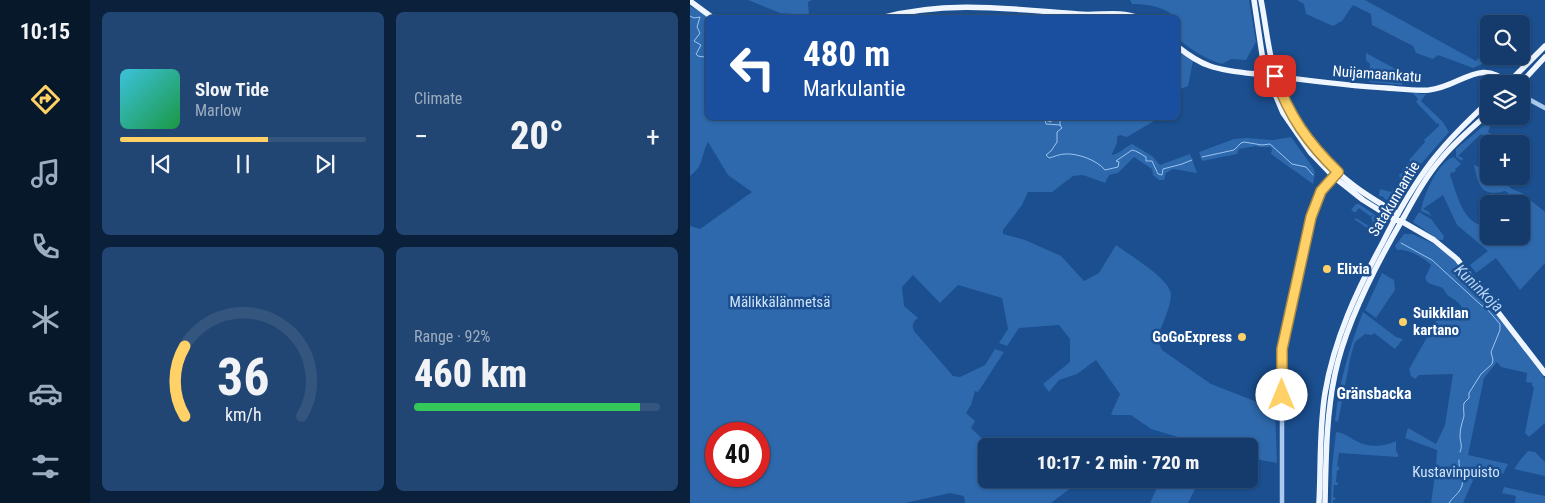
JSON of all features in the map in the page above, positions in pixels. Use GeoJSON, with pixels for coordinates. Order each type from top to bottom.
{"type":"FeatureCollection","features":[{"type":"Feature","properties":{"kind":"main road"},"geometry":{"type":"LineString","coordinates":[[1254,0],[1266,75],[1276,101],[1291,127],[1310,152],[1363,200],[1434,240],[1457,259],[1545,372]]}},
{"type":"Feature","properties":{"kind":"main road"},"geometry":{"type":"LineString","coordinates":[[1261,0],[1270,55],[1275,76],[1284,98],[1296,123],[1336,174]]}},
{"type":"Feature","properties":{"kind":"main road"},"geometry":{"type":"LineString","coordinates":[[690,1],[709,15]]}},
{"type":"Feature","properties":{"kind":"main road"},"geometry":{"type":"LineString","coordinates":[[893,15],[919,8],[980,5],[1085,15],[1117,13],[1126,15]]}},
{"type":"Feature","properties":{"kind":"main road"},"geometry":{"type":"LineString","coordinates":[[1516,75],[1545,46]]}},
{"type":"Feature","properties":{"kind":"main road","name":"Nuijamaankatu"},"geometry":{"type":"LineString","coordinates":[[1180,49],[1194,60],[1211,67],[1368,87],[1424,90],[1440,88],[1486,71],[1498,75]]}},
{"type":"Feature","properties":{"kind":"main road"},"geometry":{"type":"LineString","coordinates":[[1528,75],[1545,56]]}},
{"type":"Feature","properties":{"kind":"main road","name":"Satakunnantie"},"geometry":{"type":"LineString","coordinates":[[1319,503],[1322,415],[1333,357],[1343,327],[1355,298],[1414,186],[1437,154],[1480,110]]}},
{"type":"Feature","properties":{"kind":"main road","name":"Satakunnantie"},"geometry":{"type":"LineString","coordinates":[[1324,503],[1328,422],[1332,392],[1339,359],[1350,328],[1398,218],[1442,157],[1480,121]]}},
{"type":"Feature","properties":{"kind":"street"},"geometry":{"type":"LineString","coordinates":[[1530,100],[1545,108]]}},
{"type":"Feature","properties":{"kind":"street"},"geometry":{"type":"LineString","coordinates":[[1282,503],[1282,349],[1311,217],[1319,195],[1336,174]]}},
{"type":"Feature","properties":{"kind":"green space"},"geometry":{"type":"Polygon","coordinates":[[[748,0],[812,0],[808,2],[809,15],[780,13],[748,0]]]}},
{"type":"Feature","properties":{"kind":"green space"},"geometry":{"type":"Polygon","coordinates":[[[1130,0],[1249,0],[1256,42],[1246,60],[1231,59],[1222,64],[1199,54],[1180,41],[1180,15],[1170,15],[1170,13],[1157,7],[1132,4],[1130,0]]]}},
{"type":"Feature","properties":{"kind":"green space"},"geometry":{"type":"Polygon","coordinates":[[[1297,0],[1365,0],[1476,61],[1480,57],[1480,65],[1473,68],[1438,55],[1433,59],[1416,53],[1413,46],[1372,25],[1371,14],[1353,5],[1342,21],[1333,26],[1306,14],[1304,4],[1297,0]]]}},
{"type":"Feature","properties":{"kind":"green space","name":"Mälikkälänmetsä"},"geometry":{"type":"Polygon","coordinates":[[[690,6],[706,15],[705,120],[1156,120],[1127,137],[1120,135],[1117,137],[1117,143],[1112,154],[1116,154],[1132,144],[1152,156],[1160,165],[1190,154],[1197,173],[1173,169],[1166,173],[1164,180],[1159,180],[1153,175],[1152,169],[1134,157],[1118,173],[1109,175],[1105,183],[1083,175],[1073,176],[1052,192],[1028,192],[1022,205],[1003,230],[1003,234],[1025,240],[1061,256],[1084,281],[1099,273],[1116,245],[1157,275],[1169,289],[1171,295],[1168,311],[1158,337],[1162,350],[1211,384],[1275,409],[1277,463],[1258,460],[1258,438],[1181,438],[1151,429],[1131,415],[1111,414],[1120,394],[1096,360],[1077,374],[1059,380],[1049,392],[1043,384],[1070,362],[1070,339],[1059,325],[1019,328],[1007,346],[999,343],[1008,329],[1002,298],[958,285],[940,303],[913,275],[902,287],[904,306],[918,318],[913,324],[914,331],[953,376],[960,377],[985,365],[995,349],[1004,352],[978,392],[975,391],[971,405],[966,413],[975,421],[971,428],[982,438],[978,438],[978,488],[1071,488],[1051,503],[965,503],[964,496],[950,493],[905,503],[690,503],[690,226],[700,229],[752,192],[728,175],[708,142],[698,168],[690,176],[690,6]]]}},
{"type":"Feature","properties":{"kind":"green space"},"geometry":{"type":"Polygon","coordinates":[[[1180,52],[1193,61],[1188,86],[1180,89],[1180,52]]]}},
{"type":"Feature","properties":{"kind":"green space"},"geometry":{"type":"Polygon","coordinates":[[[1366,53],[1403,73],[1402,85],[1369,82],[1370,64],[1366,60],[1366,53]]]}},
{"type":"Feature","properties":{"kind":"green space"},"geometry":{"type":"Polygon","coordinates":[[[1412,92],[1426,94],[1421,101],[1442,121],[1449,132],[1405,186],[1397,190],[1399,191],[1395,194],[1391,204],[1384,197],[1379,196],[1380,189],[1391,192],[1401,181],[1399,175],[1410,162],[1409,160],[1425,142],[1424,140],[1439,126],[1439,123],[1437,124],[1416,102],[1418,99],[1412,92]]]}},
{"type":"Feature","properties":{"kind":"green space"},"geometry":{"type":"Polygon","coordinates":[[[1484,125],[1491,125],[1488,132],[1493,135],[1481,134],[1458,156],[1463,158],[1462,161],[1456,157],[1456,149],[1484,125]]]}},
{"type":"Feature","properties":{"kind":"green space"},"geometry":{"type":"Polygon","coordinates":[[[1291,137],[1314,169],[1313,184],[1271,154],[1272,149],[1270,147],[1256,146],[1239,149],[1237,154],[1202,161],[1199,152],[1234,139],[1273,140],[1291,137]]]}},
{"type":"Feature","properties":{"kind":"green space"},"geometry":{"type":"Polygon","coordinates":[[[1454,157],[1461,164],[1450,175],[1462,208],[1473,221],[1480,225],[1480,244],[1457,225],[1443,195],[1423,209],[1432,216],[1421,211],[1432,180],[1442,165],[1454,157]]]}},
{"type":"Feature","properties":{"kind":"green space"},"geometry":{"type":"Polygon","coordinates":[[[1474,165],[1480,167],[1480,185],[1477,178],[1474,165]]]}},
{"type":"Feature","properties":{"kind":"green space"},"geometry":{"type":"Polygon","coordinates":[[[1480,185],[1507,185],[1524,195],[1510,195],[1505,191],[1491,193],[1480,185]]]}},
{"type":"Feature","properties":{"kind":"green space"},"geometry":{"type":"Polygon","coordinates":[[[1530,200],[1545,212],[1545,263],[1520,290],[1496,258],[1476,273],[1470,265],[1488,251],[1481,245],[1530,245],[1530,200]]]}},
{"type":"Feature","properties":{"kind":"green space"},"geometry":{"type":"Polygon","coordinates":[[[1356,204],[1359,204],[1381,219],[1380,226],[1370,230],[1354,219],[1356,218],[1371,226],[1373,223],[1371,217],[1374,215],[1370,216],[1359,208],[1356,212],[1351,210],[1356,204]]]}},
{"type":"Feature","properties":{"kind":"green space"},"geometry":{"type":"Polygon","coordinates":[[[1419,212],[1431,219],[1444,236],[1443,240],[1439,240],[1413,222],[1419,212]]]}},
{"type":"Feature","properties":{"kind":"green space","name":"Kustavinpuisto"},"geometry":{"type":"Polygon","coordinates":[[[1404,234],[1412,234],[1434,244],[1462,268],[1514,337],[1515,343],[1516,338],[1545,379],[1545,423],[1529,437],[1525,433],[1534,387],[1532,383],[1526,382],[1527,373],[1501,367],[1497,362],[1484,378],[1468,455],[1508,464],[1503,474],[1478,469],[1463,503],[1431,503],[1437,450],[1405,438],[1408,428],[1436,444],[1445,425],[1453,374],[1419,375],[1415,379],[1411,376],[1409,369],[1438,318],[1457,316],[1462,308],[1458,302],[1447,295],[1443,288],[1428,283],[1425,278],[1431,265],[1428,262],[1410,252],[1397,250],[1395,246],[1404,234]]]}},
{"type":"Feature","properties":{"kind":"green space"},"geometry":{"type":"Polygon","coordinates":[[[1382,273],[1394,280],[1395,290],[1376,318],[1365,310],[1382,273]]]}},
{"type":"Feature","properties":{"kind":"green space"},"geometry":{"type":"Polygon","coordinates":[[[1363,312],[1396,337],[1403,339],[1395,349],[1374,333],[1372,335],[1365,334],[1355,342],[1338,422],[1335,421],[1342,379],[1363,312]]]}},
{"type":"Feature","properties":{"kind":"green space"},"geometry":{"type":"Polygon","coordinates":[[[1336,432],[1346,435],[1359,443],[1370,445],[1381,445],[1396,441],[1398,457],[1339,453],[1337,466],[1339,470],[1337,470],[1336,482],[1338,485],[1334,485],[1333,497],[1336,498],[1331,503],[1332,468],[1336,432]]]}},
{"type":"Feature","properties":{"kind":"green space"},"geometry":{"type":"Polygon","coordinates":[[[1528,451],[1535,452],[1545,462],[1545,476],[1514,469],[1528,451]]]}},
{"type":"Feature","properties":{"kind":"green space"},"geometry":{"type":"Polygon","coordinates":[[[1504,487],[1545,496],[1545,503],[1515,503],[1516,496],[1502,493],[1504,487]]]}},
{"type":"Feature","properties":{"kind":"green space"},"geometry":{"type":"Polygon","coordinates":[[[1157,488],[1196,488],[1188,503],[1150,503],[1157,488]]]}},
{"type":"Feature","properties":{"kind":"waterway","name":"Kuninkoja"},"geometry":{"type":"LineString","coordinates":[[690,16],[694,18],[700,17],[697,27],[700,33],[694,41],[701,45],[696,54],[703,57],[705,55]]}},
{"type":"Feature","properties":{"kind":"waterway","name":"Kuninkoja"},"geometry":{"type":"LineString","coordinates":[[1045,120],[1051,122],[1052,120]]}},
{"type":"Feature","properties":{"kind":"waterway","name":"Kuninkoja"},"geometry":{"type":"LineString","coordinates":[[1045,120],[1046,124],[1060,125],[1062,128],[1057,132],[1057,142],[1046,155],[1049,158],[1063,154],[1075,155],[1092,160],[1105,170],[1118,167],[1119,162],[1116,161],[1132,150],[1146,157],[1146,161],[1152,161],[1158,174],[1162,175],[1163,169],[1192,160]]}},
{"type":"Feature","properties":{"kind":"waterway"},"geometry":{"type":"LineString","coordinates":[[1060,120],[1060,125]]}},
{"type":"Feature","properties":{"kind":"waterway","name":"Kuninkoja"},"geometry":{"type":"LineString","coordinates":[[1202,157],[1234,150],[1244,142],[1262,145],[1270,144],[1292,164],[1306,167],[1313,175]]}},
{"type":"Feature","properties":{"kind":"waterway","name":"Kuninkoja"},"geometry":{"type":"LineString","coordinates":[[1401,243],[1432,260],[1487,309],[1500,324],[1500,330],[1491,352],[1492,364],[1481,374],[1469,393],[1469,398],[1464,403],[1464,416],[1460,433],[1460,452]]}},
{"type":"Feature","properties":{"kind":"waterway","name":"Kuninkoja"},"geometry":{"type":"LineString","coordinates":[[1449,503],[1459,492],[1463,482],[1459,460]]}},
{"type":"Feature","properties":{"kind":"place","name":"Elixia"},"geometry":{"type":"Point","coordinates":[1327,269]}},
{"type":"Feature","properties":{"kind":"place","name":"Suikkilan kartano"},"geometry":{"type":"Point","coordinates":[1403,322]}},
{"type":"Feature","properties":{"kind":"place","name":"GoGoExpress"},"geometry":{"type":"Point","coordinates":[1242,337]}},
{"type":"Feature","properties":{"kind":"district","name":"Gränsbacka"},"geometry":{"type":"Point","coordinates":[1374,393]}},
{"type":"Feature","properties":{"kind":"route"},"geometry":{"type":"LineString","coordinates":[[1275,76],[1296,123],[1314,147],[1338,172],[1321,191],[1311,217],[1282,349],[1282,395]]}}]}
